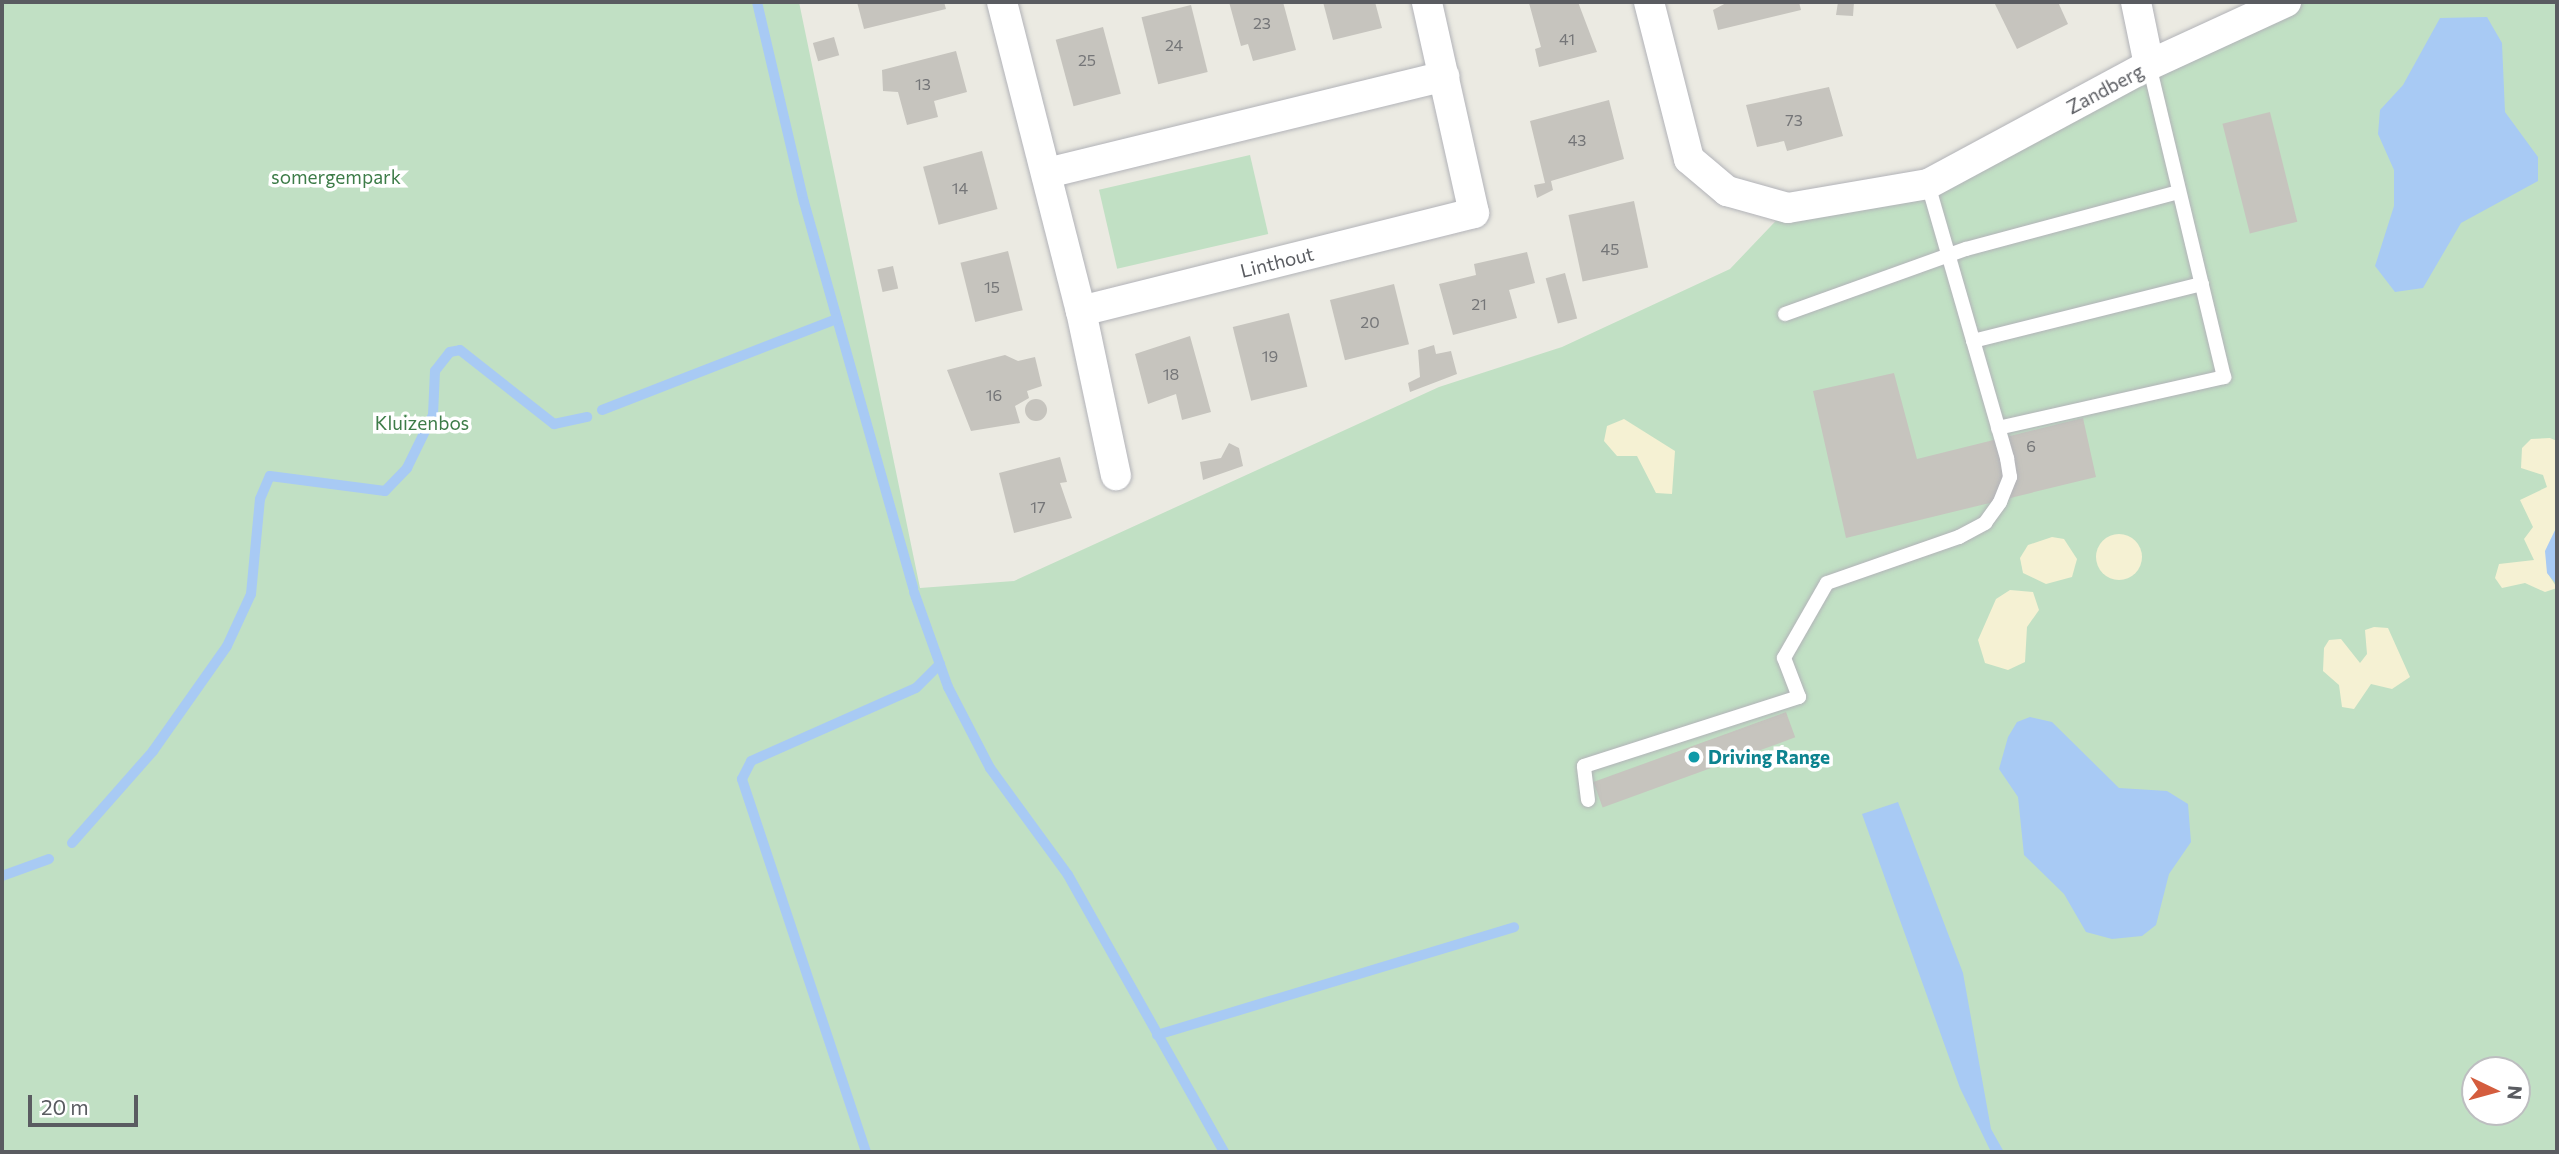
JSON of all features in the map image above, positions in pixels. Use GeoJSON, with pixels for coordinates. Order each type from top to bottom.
{"type":"FeatureCollection","features":[{"type":"Feature","properties":{"kind":"street"},"geometry":{"type":"LineString","coordinates":[[1002,2],[1081,312],[1116,475]]}},
{"type":"Feature","properties":{"kind":"street","name":"Linthout"},"geometry":{"type":"LineString","coordinates":[[1081,312],[1474,213],[1427,2]]}},
{"type":"Feature","properties":{"kind":"street","name":"Zandberg"},"geometry":{"type":"LineString","coordinates":[[1649,2],[1689,159],[1727,191],[1788,208],[1928,184],[2149,65],[2286,2]]}},
{"type":"Feature","properties":{"kind":"street"},"geometry":{"type":"LineString","coordinates":[[2136,2],[2149,65]]}},
{"type":"Feature","properties":{"kind":"street"},"geometry":{"type":"LineString","coordinates":[[1047,173],[1444,76]]}},
{"type":"Feature","properties":{"kind":"lane"},"geometry":{"type":"LineString","coordinates":[[1998,428],[2224,377],[2149,65]]}},
{"type":"Feature","properties":{"kind":"lane"},"geometry":{"type":"LineString","coordinates":[[1588,800],[1584,766],[1799,697],[1784,658],[1827,583],[1959,537],[1993,512],[2010,477],[1928,184]]}},
{"type":"Feature","properties":{"kind":"lane"},"geometry":{"type":"LineString","coordinates":[[1785,314],[1949,255],[2178,192]]}},
{"type":"Feature","properties":{"kind":"lane"},"geometry":{"type":"LineString","coordinates":[[1973,341],[2202,284]]}},
{"type":"Feature","properties":{"kind":"green space"},"geometry":{"type":"Polygon","coordinates":[[[2,2],[799,2],[920,588],[1014,581],[1439,387],[1562,347],[1730,269],[1788,208],[1928,184],[2286,2],[2557,2],[2557,1152],[2,1152],[2,2]]]}},
{"type":"Feature","properties":{"kind":"green space"},"geometry":{"type":"Polygon","coordinates":[[[1250,155],[1268,234],[1117,269],[1099,190],[1250,155]]]}},
{"type":"Feature","properties":{"kind":"sand"},"geometry":{"type":"Polygon","coordinates":[[[1624,419],[1675,451],[1672,494],[1656,493],[1637,456],[1617,456],[1604,441],[1607,426],[1624,419]]]}},
{"type":"Feature","properties":{"kind":"sand"},"geometry":{"type":"Polygon","coordinates":[[[2550,438],[2557,441],[2557,526],[2547,572],[2557,588],[2545,592],[2525,583],[2502,588],[2495,578],[2499,564],[2534,560],[2524,539],[2533,527],[2520,500],[2547,487],[2543,475],[2521,468],[2522,448],[2531,439],[2550,438]]]}},
{"type":"Feature","properties":{"kind":"sand"},"geometry":{"type":"Polygon","coordinates":[[[2119,534],[2136,540],[2142,557],[2136,574],[2119,580],[2102,574],[2096,557],[2102,540],[2119,534]]]}},
{"type":"Feature","properties":{"kind":"sand"},"geometry":{"type":"Polygon","coordinates":[[[2052,537],[2064,539],[2077,559],[2072,577],[2046,584],[2023,573],[2020,558],[2028,545],[2052,537]]]}},
{"type":"Feature","properties":{"kind":"sand"},"geometry":{"type":"Polygon","coordinates":[[[2010,590],[2033,592],[2039,610],[2027,627],[2025,662],[2008,670],[1985,663],[1978,640],[1996,599],[2010,590]]]}},
{"type":"Feature","properties":{"kind":"sand"},"geometry":{"type":"Polygon","coordinates":[[[2374,627],[2388,628],[2410,677],[2392,689],[2371,684],[2354,709],[2342,707],[2339,685],[2323,671],[2324,648],[2329,640],[2341,639],[2360,663],[2367,654],[2365,630],[2374,627]]]}},
{"type":"Feature","properties":{"kind":"water"},"geometry":{"type":"Polygon","coordinates":[[[2487,17],[2502,43],[2505,112],[2538,157],[2538,181],[2461,223],[2423,288],[2395,292],[2375,266],[2394,206],[2394,170],[2378,134],[2380,110],[2403,85],[2440,18],[2487,17]]]}},
{"type":"Feature","properties":{"kind":"water"},"geometry":{"type":"Polygon","coordinates":[[[2557,526],[2557,585],[2547,573],[2545,551],[2557,526]]]}},
{"type":"Feature","properties":{"kind":"water"},"geometry":{"type":"Polygon","coordinates":[[[2030,717],[2052,722],[2119,788],[2167,791],[2188,804],[2191,842],[2169,874],[2156,925],[2142,936],[2112,939],[2086,932],[2064,894],[2024,855],[2018,797],[1999,769],[2008,737],[2017,722],[2030,717]]]}},
{"type":"Feature","properties":{"kind":"water"},"geometry":{"type":"Polygon","coordinates":[[[1898,802],[1963,973],[1991,1129],[2004,1152],[1991,1152],[1960,1088],[1862,814],[1898,802]]]}},
{"type":"Feature","properties":{"kind":"building"},"geometry":{"type":"Polygon","coordinates":[[[857,2],[944,2],[946,9],[864,29],[857,2]]]}},
{"type":"Feature","properties":{"kind":"building"},"geometry":{"type":"Polygon","coordinates":[[[1229,2],[1283,2],[1296,50],[1253,61],[1248,44],[1241,46],[1229,2]]]}},
{"type":"Feature","properties":{"kind":"building"},"geometry":{"type":"Polygon","coordinates":[[[1323,2],[1375,2],[1382,28],[1333,40],[1323,2]]]}},
{"type":"Feature","properties":{"kind":"building"},"geometry":{"type":"Polygon","coordinates":[[[1578,2],[1597,52],[1539,67],[1535,49],[1541,47],[1529,3],[1578,2]]]}},
{"type":"Feature","properties":{"kind":"building"},"geometry":{"type":"Polygon","coordinates":[[[1728,2],[1799,2],[1801,10],[1718,30],[1713,10],[1728,2]]]}},
{"type":"Feature","properties":{"kind":"building"},"geometry":{"type":"Polygon","coordinates":[[[1838,2],[1854,2],[1853,16],[1836,15],[1838,2]]]}},
{"type":"Feature","properties":{"kind":"building"},"geometry":{"type":"Polygon","coordinates":[[[1994,2],[2058,2],[2068,24],[2017,49],[1994,2]]]}},
{"type":"Feature","properties":{"kind":"building"},"geometry":{"type":"Polygon","coordinates":[[[1191,5],[1208,72],[1158,84],[1142,17],[1191,5]]]}},
{"type":"Feature","properties":{"kind":"building"},"geometry":{"type":"Polygon","coordinates":[[[1103,27],[1121,94],[1074,106],[1056,40],[1103,27]]]}},
{"type":"Feature","properties":{"kind":"building"},"geometry":{"type":"Polygon","coordinates":[[[834,37],[839,55],[818,61],[813,43],[834,37]]]}},
{"type":"Feature","properties":{"kind":"building"},"geometry":{"type":"Polygon","coordinates":[[[956,51],[967,92],[934,101],[938,117],[907,125],[898,92],[883,91],[882,70],[956,51]]]}},
{"type":"Feature","properties":{"kind":"building"},"geometry":{"type":"Polygon","coordinates":[[[1829,87],[1843,136],[1787,151],[1784,141],[1757,147],[1746,105],[1829,87]]]}},
{"type":"Feature","properties":{"kind":"building"},"geometry":{"type":"Polygon","coordinates":[[[1609,100],[1624,159],[1551,181],[1553,190],[1537,198],[1534,185],[1545,183],[1530,121],[1609,100]]]}},
{"type":"Feature","properties":{"kind":"building"},"geometry":{"type":"Polygon","coordinates":[[[2270,112],[2297,222],[2250,233],[2222,124],[2270,112]]]}},
{"type":"Feature","properties":{"kind":"building"},"geometry":{"type":"Polygon","coordinates":[[[982,151],[998,209],[939,225],[923,167],[982,151]]]}},
{"type":"Feature","properties":{"kind":"building"},"geometry":{"type":"Polygon","coordinates":[[[1634,201],[1648,268],[1583,281],[1568,215],[1634,201]]]}},
{"type":"Feature","properties":{"kind":"building"},"geometry":{"type":"Polygon","coordinates":[[[1008,251],[1023,310],[975,322],[960,263],[1008,251]]]}},
{"type":"Feature","properties":{"kind":"building"},"geometry":{"type":"Polygon","coordinates":[[[1527,252],[1535,283],[1509,290],[1517,318],[1453,335],[1439,284],[1476,275],[1474,264],[1527,252]]]}},
{"type":"Feature","properties":{"kind":"building"},"geometry":{"type":"Polygon","coordinates":[[[893,266],[898,288],[883,292],[877,270],[893,266]]]}},
{"type":"Feature","properties":{"kind":"building"},"geometry":{"type":"Polygon","coordinates":[[[1565,273],[1577,318],[1558,324],[1546,278],[1565,273]]]}},
{"type":"Feature","properties":{"kind":"building"},"geometry":{"type":"Polygon","coordinates":[[[1394,284],[1409,344],[1345,360],[1330,300],[1394,284]]]}},
{"type":"Feature","properties":{"kind":"building"},"geometry":{"type":"Polygon","coordinates":[[[1289,313],[1307,387],[1251,401],[1233,327],[1289,313]]]}},
{"type":"Feature","properties":{"kind":"building"},"geometry":{"type":"Polygon","coordinates":[[[1190,336],[1211,412],[1182,420],[1176,394],[1148,404],[1135,354],[1190,336]]]}},
{"type":"Feature","properties":{"kind":"building"},"geometry":{"type":"Polygon","coordinates":[[[1434,345],[1436,354],[1451,351],[1457,374],[1410,392],[1408,383],[1420,377],[1418,350],[1434,345]]]}},
{"type":"Feature","properties":{"kind":"building"},"geometry":{"type":"Polygon","coordinates":[[[1005,355],[1018,361],[1035,357],[1042,386],[1027,391],[1029,398],[1015,406],[1020,423],[971,431],[947,370],[1005,355]]]}},
{"type":"Feature","properties":{"kind":"building"},"geometry":{"type":"Polygon","coordinates":[[[1894,373],[1917,459],[2083,418],[2096,477],[1846,538],[1813,391],[1894,373]]]}},
{"type":"Feature","properties":{"kind":"building"},"geometry":{"type":"Polygon","coordinates":[[[1036,399],[1044,402],[1047,410],[1044,418],[1036,421],[1028,418],[1025,410],[1028,402],[1036,399]]]}},
{"type":"Feature","properties":{"kind":"building"},"geometry":{"type":"Polygon","coordinates":[[[1229,443],[1239,448],[1243,466],[1203,480],[1200,462],[1221,458],[1229,443]]]}},
{"type":"Feature","properties":{"kind":"building"},"geometry":{"type":"Polygon","coordinates":[[[1060,457],[1067,482],[1060,483],[1072,518],[1014,533],[999,473],[1060,457]]]}},
{"type":"Feature","properties":{"kind":"building","name":"Driving Range"},"geometry":{"type":"Polygon","coordinates":[[[1786,712],[1795,737],[1603,807],[1593,782],[1786,712]]]}},
{"type":"Feature","properties":{"kind":"waterway"},"geometry":{"type":"LineString","coordinates":[[757,2],[804,202],[913,588]]}},
{"type":"Feature","properties":{"kind":"waterway"},"geometry":{"type":"LineString","coordinates":[[602,410],[837,319]]}},
{"type":"Feature","properties":{"kind":"waterway"},"geometry":{"type":"LineString","coordinates":[[72,843],[153,751],[227,646],[251,594],[260,499],[270,476],[385,491],[407,468],[433,415],[435,371],[450,352],[460,350],[554,424],[587,417]]}},
{"type":"Feature","properties":{"kind":"waterway"},"geometry":{"type":"LineString","coordinates":[[914,592],[948,687],[990,768],[1068,875],[1224,1152]]}},
{"type":"Feature","properties":{"kind":"waterway"},"geometry":{"type":"LineString","coordinates":[[866,1152],[742,779],[751,761],[916,688],[940,664]]}},
{"type":"Feature","properties":{"kind":"waterway"},"geometry":{"type":"LineString","coordinates":[[2,876],[49,859]]}},
{"type":"Feature","properties":{"kind":"waterway"},"geometry":{"type":"LineString","coordinates":[[1157,1035],[1514,927]]}},
{"type":"Feature","properties":{"kind":"place","name":"Driving Range"},"geometry":{"type":"Point","coordinates":[1694,757]}},
{"type":"Feature","properties":{"kind":"park label","name":"somergempark"},"geometry":{"type":"Point","coordinates":[336,177]}},
{"type":"Feature","properties":{"kind":"park label","name":"Kluizenbos"},"geometry":{"type":"Point","coordinates":[422,423]}}]}
